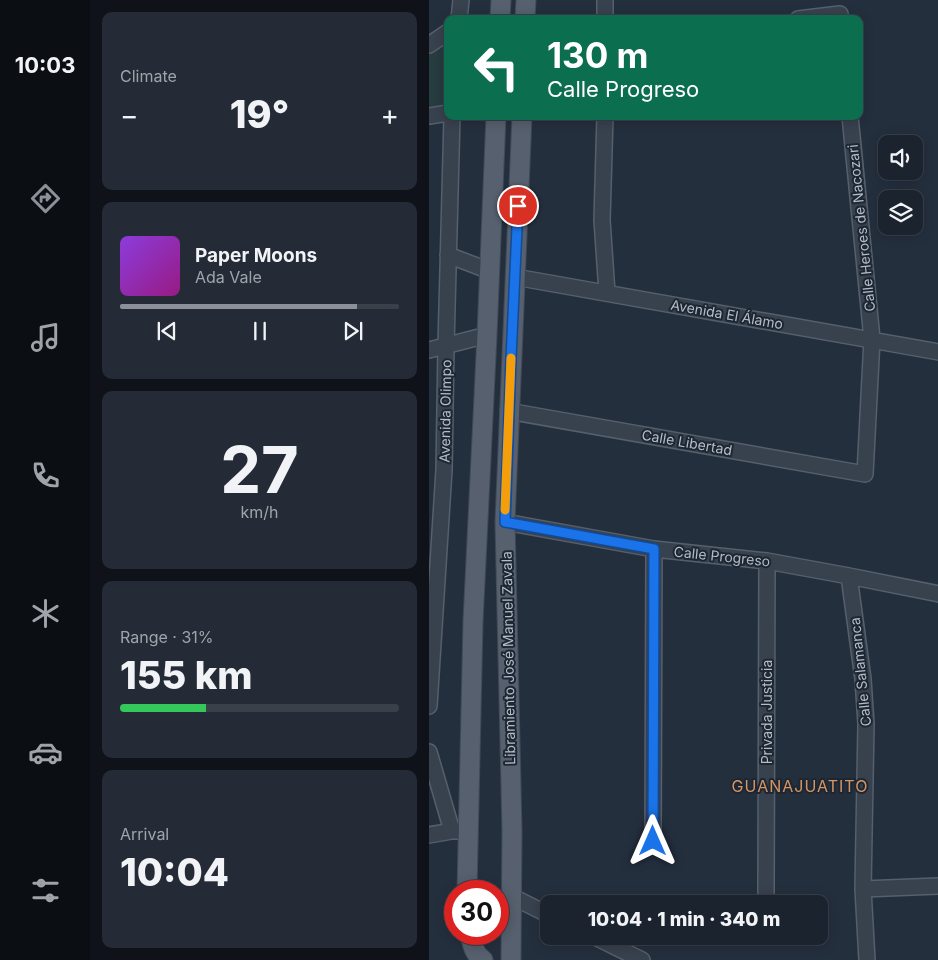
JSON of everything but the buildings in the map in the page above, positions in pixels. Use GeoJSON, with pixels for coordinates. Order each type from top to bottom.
{"type":"FeatureCollection","features":[{"type":"Feature","properties":{"kind":"main road"},"geometry":{"type":"LineString","coordinates":[[500,15],[501,0]]}},
{"type":"Feature","properties":{"kind":"main road"},"geometry":{"type":"LineString","coordinates":[[525,15],[526,0]]}},
{"type":"Feature","properties":{"kind":"main road"},"geometry":{"type":"LineString","coordinates":[[466,880],[460,831],[473,622],[496,120]]}},
{"type":"Feature","properties":{"kind":"main road","name":"Libramiento José Manuel Zavala"},"geometry":{"type":"LineString","coordinates":[[511,960],[512,821],[505,522],[522,120]]}},
{"type":"Feature","properties":{"kind":"main road"},"geometry":{"type":"LineString","coordinates":[[494,960],[499,957],[504,948],[511,919]]}},
{"type":"Feature","properties":{"kind":"main road"},"geometry":{"type":"LineString","coordinates":[[464,960],[465,945]]}},
{"type":"Feature","properties":{"kind":"main road"},"geometry":{"type":"LineString","coordinates":[[473,945],[479,958],[483,960]]}},
{"type":"Feature","properties":{"kind":"street"},"geometry":{"type":"LineString","coordinates":[[605,0],[605,15]]}},
{"type":"Feature","properties":{"kind":"street"},"geometry":{"type":"LineString","coordinates":[[819,15],[840,11]]}},
{"type":"Feature","properties":{"kind":"street"},"geometry":{"type":"LineString","coordinates":[[429,45],[444,35]]}},
{"type":"Feature","properties":{"kind":"street"},"geometry":{"type":"LineString","coordinates":[[429,116],[444,114]]}},
{"type":"Feature","properties":{"kind":"street","name":"Avenida Olimpo"},"geometry":{"type":"LineString","coordinates":[[429,706],[444,470],[452,120]]}},
{"type":"Feature","properties":{"kind":"street"},"geometry":{"type":"LineString","coordinates":[[605,120],[601,220],[607,293]]}},
{"type":"Feature","properties":{"kind":"street","name":"Calle Heroes de Nacozari"},"geometry":{"type":"LineString","coordinates":[[850,120],[872,339],[865,474]]}},
{"type":"Feature","properties":{"kind":"street"},"geometry":{"type":"LineString","coordinates":[[448,255],[490,271]]}},
{"type":"Feature","properties":{"kind":"street","name":"Avenida El Álamo"},"geometry":{"type":"LineString","coordinates":[[515,277],[938,352]]}},
{"type":"Feature","properties":{"kind":"street"},"geometry":{"type":"LineString","coordinates":[[429,350],[487,335]]}},
{"type":"Feature","properties":{"kind":"street","name":"Calle Libertad"},"geometry":{"type":"LineString","coordinates":[[509,411],[865,474]]}},
{"type":"Feature","properties":{"kind":"street","name":"Calle Progreso"},"geometry":{"type":"LineString","coordinates":[[505,522],[654,549],[767,561],[938,594]]}},
{"type":"Feature","properties":{"kind":"street"},"geometry":{"type":"LineString","coordinates":[[653,841],[654,549]]}},
{"type":"Feature","properties":{"kind":"street","name":"Privada Justicia"},"geometry":{"type":"LineString","coordinates":[[765,893],[767,561]]}},
{"type":"Feature","properties":{"kind":"street","name":"Calle Salamanca"},"geometry":{"type":"LineString","coordinates":[[849,576],[863,679],[866,724],[863,889],[867,960]]}},
{"type":"Feature","properties":{"kind":"street"},"geometry":{"type":"LineString","coordinates":[[429,752],[460,831],[429,835]]}},
{"type":"Feature","properties":{"kind":"street"},"geometry":{"type":"LineString","coordinates":[[863,889],[938,886]]}},
{"type":"Feature","properties":{"kind":"street"},"geometry":{"type":"LineString","coordinates":[[511,896],[540,910]]}},
{"type":"Feature","properties":{"kind":"street"},"geometry":{"type":"LineString","coordinates":[[611,945],[642,960]]}},
{"type":"Feature","properties":{"kind":"green space"},"geometry":{"type":"Polygon","coordinates":[[[444,43],[444,106],[429,108],[429,52],[444,43]]]}},
{"type":"Feature","properties":{"kind":"slow traffic"},"geometry":{"type":"LineString","coordinates":[[505,510],[511,358]]}},
{"type":"Feature","properties":{"kind":"district","name":"GUANAJUATITO"},"geometry":{"type":"Point","coordinates":[800,786]}},
{"type":"Feature","properties":{"kind":"route"},"geometry":{"type":"LineString","coordinates":[[518,206],[505,522],[654,549],[653,841]]}}]}
